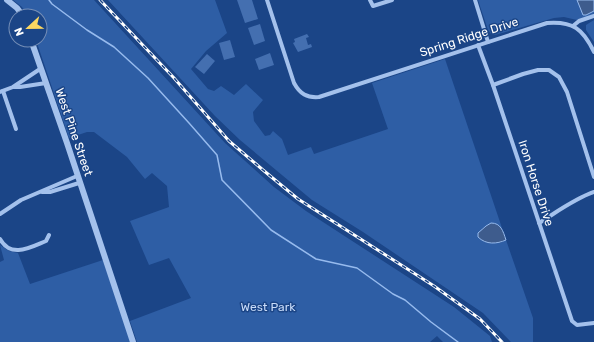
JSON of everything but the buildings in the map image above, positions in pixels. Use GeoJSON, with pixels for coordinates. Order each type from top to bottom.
{"type":"FeatureCollection","features":[{"type":"Feature","properties":{"kind":"street"},"geometry":{"type":"LineString","coordinates":[[7,0],[17,8]]}},
{"type":"Feature","properties":{"kind":"street","name":"Spring Ridge Drive"},"geometry":{"type":"LineString","coordinates":[[267,0],[294,83],[300,92],[308,97],[319,98],[478,44],[547,23],[564,22],[573,26]]}},
{"type":"Feature","properties":{"kind":"street"},"geometry":{"type":"LineString","coordinates":[[370,0],[373,6],[392,0]]}},
{"type":"Feature","properties":{"kind":"street"},"geometry":{"type":"LineString","coordinates":[[475,0],[488,42]]}},
{"type":"Feature","properties":{"kind":"street"},"geometry":{"type":"LineString","coordinates":[[594,16],[579,21],[573,26],[585,36],[594,52]]}},
{"type":"Feature","properties":{"kind":"street","name":"Iron Horse Drive"},"geometry":{"type":"LineString","coordinates":[[478,44],[572,321],[577,325],[594,323]]}},
{"type":"Feature","properties":{"kind":"street","name":"West Pine Street"},"geometry":{"type":"LineString","coordinates":[[33,48],[133,342]]}},
{"type":"Feature","properties":{"kind":"street"},"geometry":{"type":"LineString","coordinates":[[14,87],[40,69]]}},
{"type":"Feature","properties":{"kind":"street"},"geometry":{"type":"LineString","coordinates":[[493,85],[538,70],[548,70],[559,77],[567,92],[594,177]]}},
{"type":"Feature","properties":{"kind":"street"},"geometry":{"type":"LineString","coordinates":[[16,129],[1,91],[14,87],[46,83]]}},
{"type":"Feature","properties":{"kind":"street"},"geometry":{"type":"LineString","coordinates":[[0,214],[21,200],[42,192],[50,186],[77,176]]}},
{"type":"Feature","properties":{"kind":"street"},"geometry":{"type":"LineString","coordinates":[[42,192],[50,192],[79,183]]}},
{"type":"Feature","properties":{"kind":"street"},"geometry":{"type":"LineString","coordinates":[[539,223],[579,198],[594,192]]}},
{"type":"Feature","properties":{"kind":"street"},"geometry":{"type":"LineString","coordinates":[[0,240],[6,247],[16,251],[27,249],[46,241],[49,235]]}},
{"type":"Feature","properties":{"kind":"green space","name":"West Park"},"geometry":{"type":"Polygon","coordinates":[[[13,0],[94,0],[225,143],[274,187],[306,211],[454,307],[490,336],[492,342],[443,342],[437,336],[430,342],[137,342],[130,321],[191,298],[169,258],[149,265],[130,221],[169,207],[167,186],[152,173],[145,179],[127,157],[94,132],[87,132],[69,138],[39,48],[48,48],[48,8],[22,7],[13,0]]]}},
{"type":"Feature","properties":{"kind":"green space"},"geometry":{"type":"Polygon","coordinates":[[[108,0],[215,0],[227,33],[206,51],[191,69],[208,89],[214,91],[221,86],[234,95],[246,84],[263,100],[253,112],[254,121],[265,136],[270,135],[273,131],[282,139],[288,155],[311,147],[314,154],[388,129],[372,83],[445,59],[502,228],[497,224],[492,223],[482,229],[487,243],[500,243],[506,240],[533,318],[533,342],[511,342],[483,313],[363,232],[312,200],[240,140],[215,116],[108,0]]]}},
{"type":"Feature","properties":{"kind":"green space"},"geometry":{"type":"Polygon","coordinates":[[[478,0],[577,0],[583,14],[586,15],[594,11],[594,14],[577,20],[564,17],[554,18],[495,35],[491,34],[488,30],[478,0]]]}},
{"type":"Feature","properties":{"kind":"green space"},"geometry":{"type":"Polygon","coordinates":[[[594,20],[594,42],[586,30],[586,25],[594,20]]]}},
{"type":"Feature","properties":{"kind":"green space"},"geometry":{"type":"Polygon","coordinates":[[[0,245],[9,251],[18,253],[30,284],[103,260],[131,342],[0,342],[0,262],[4,260],[0,245]]]}},
{"type":"Feature","properties":{"kind":"shaded area"},"geometry":{"type":"Polygon","coordinates":[[[577,0],[594,0],[594,11],[583,15],[577,0]]]}},
{"type":"Feature","properties":{"kind":"shaded area"},"geometry":{"type":"Polygon","coordinates":[[[491,223],[499,226],[503,231],[506,240],[488,243],[478,237],[478,233],[491,223]]]}},
{"type":"Feature","properties":{"kind":"waterway"},"geometry":{"type":"LineString","coordinates":[[49,0],[52,4],[87,30],[114,47],[148,78],[217,155],[222,180],[271,230],[316,259],[357,268],[393,294],[405,300],[458,342]]}},
{"type":"Feature","properties":{"kind":"railway"},"geometry":{"type":"LineString","coordinates":[[100,0],[174,78],[229,141],[263,170],[298,199],[434,286],[480,319],[502,342]]}}]}
